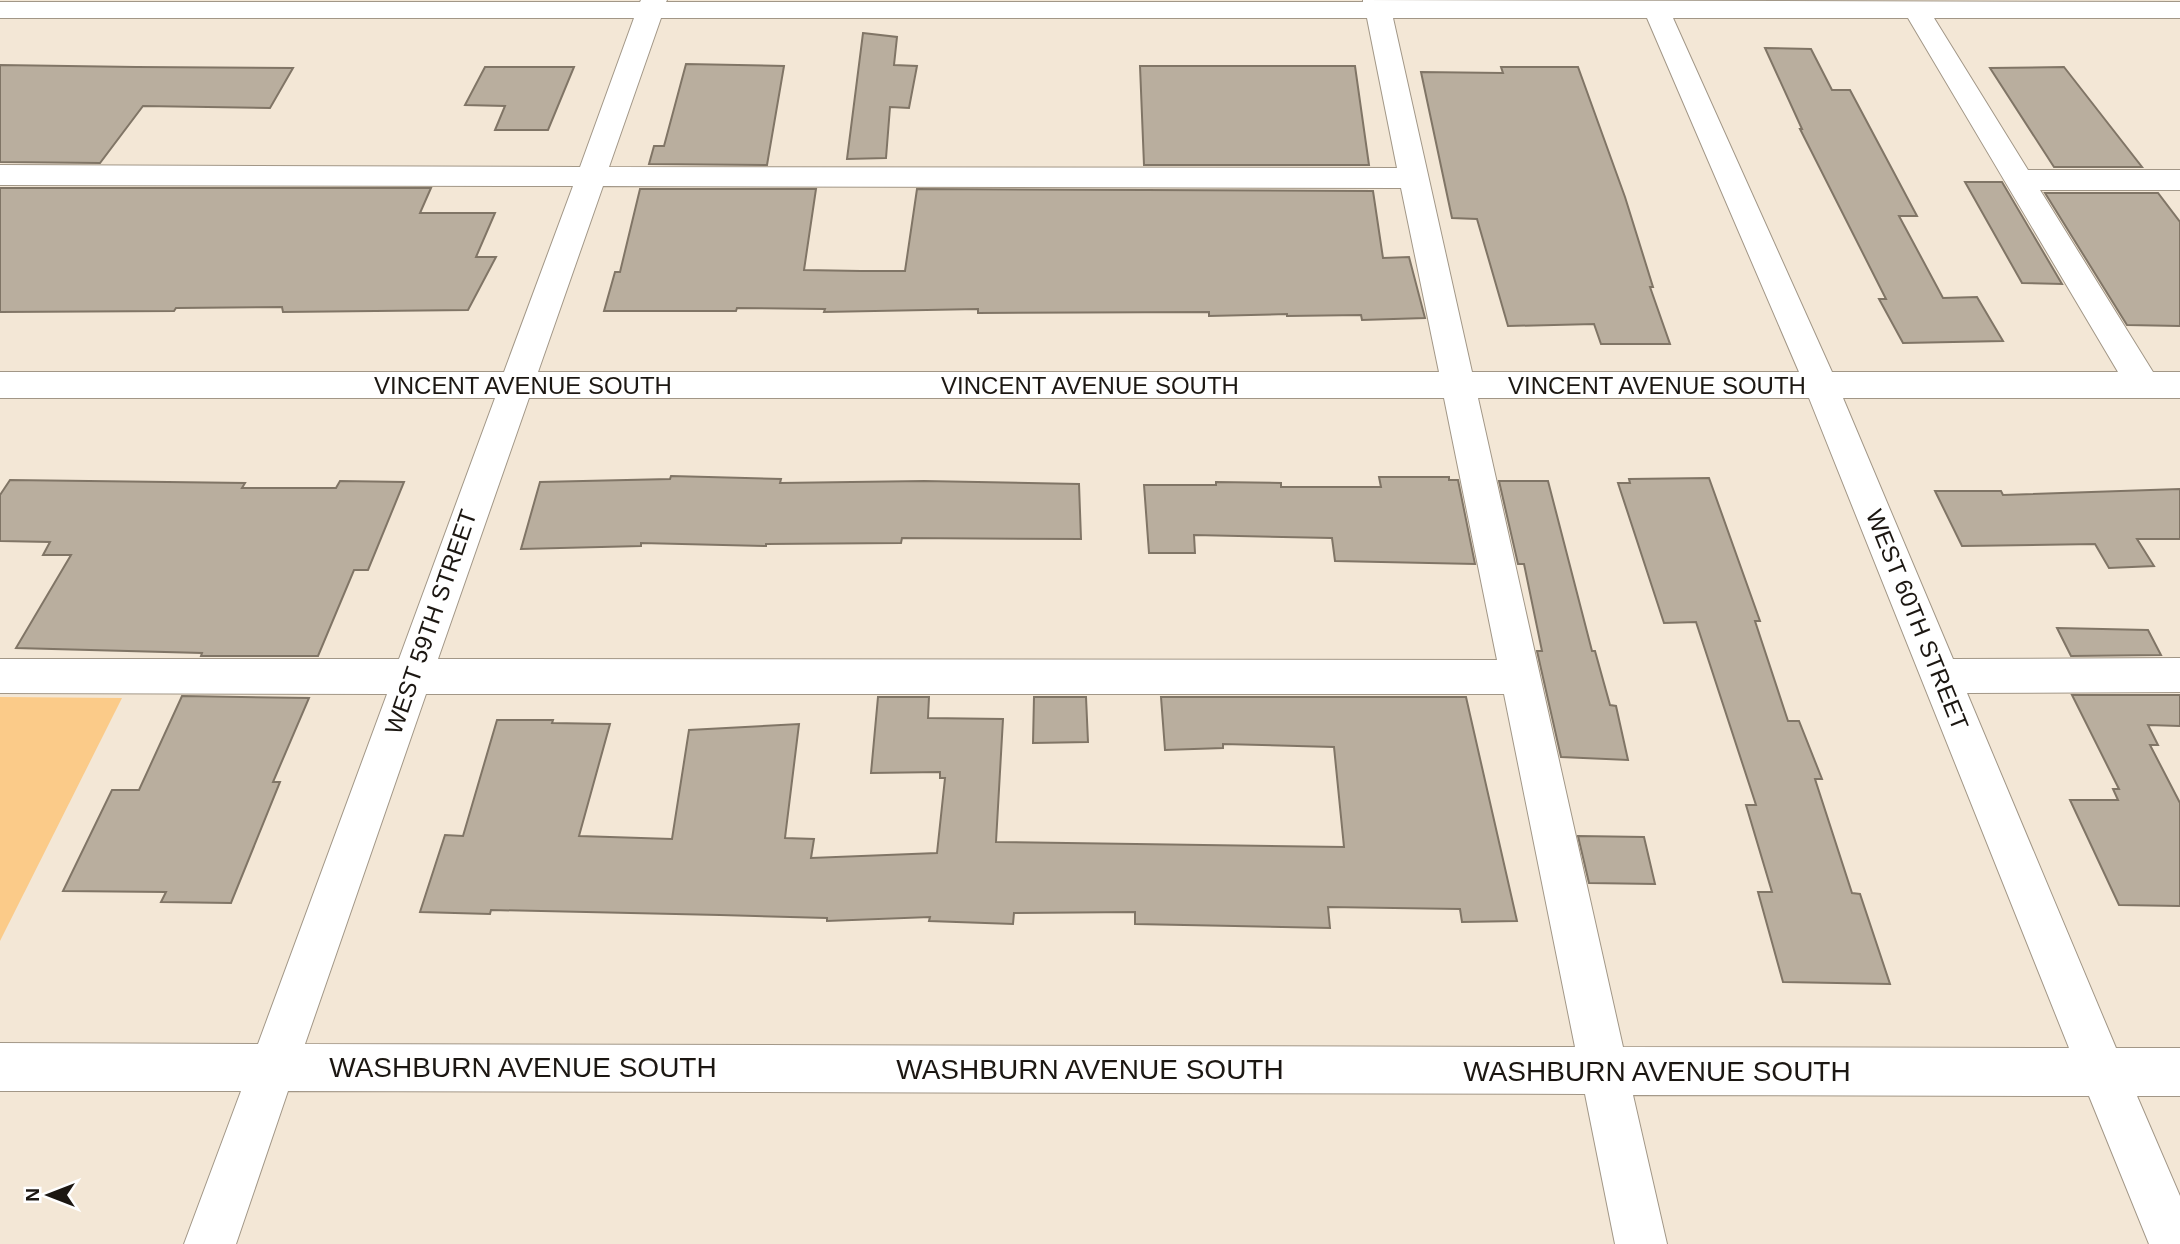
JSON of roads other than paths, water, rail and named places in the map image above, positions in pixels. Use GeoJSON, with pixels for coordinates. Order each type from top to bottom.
{"type":"FeatureCollection","features":[{"type":"Feature","properties":{"kind":"street"},"geometry":{"type":"LineString","coordinates":[[0,10],[652,5],[1913,5],[2180,9]]}},
{"type":"Feature","properties":{"kind":"street","name":"WEST 59TH STREET"},"geometry":{"type":"LineString","coordinates":[[210,1244],[652,5]]}},
{"type":"Feature","properties":{"kind":"street"},"geometry":{"type":"LineString","coordinates":[[1377,5],[1641,1244]]}},
{"type":"Feature","properties":{"kind":"street","name":"WEST 60TH STREET"},"geometry":{"type":"LineString","coordinates":[[1654,5],[1822,386],[2175,1244]]}},
{"type":"Feature","properties":{"kind":"street"},"geometry":{"type":"LineString","coordinates":[[1913,5],[2143,385]]}},
{"type":"Feature","properties":{"kind":"street"},"geometry":{"type":"LineString","coordinates":[[0,175],[1414,178]]}},
{"type":"Feature","properties":{"kind":"street"},"geometry":{"type":"LineString","coordinates":[[2019,180],[2180,180]]}},
{"type":"Feature","properties":{"kind":"street","name":"VINCENT AVENUE SOUTH"},"geometry":{"type":"LineString","coordinates":[[0,385],[2180,385]]}},
{"type":"Feature","properties":{"kind":"street"},"geometry":{"type":"LineString","coordinates":[[1940,676],[2180,675]]}},
{"type":"Feature","properties":{"kind":"street"},"geometry":{"type":"LineString","coordinates":[[0,676],[1520,677]]}},
{"type":"Feature","properties":{"kind":"street","name":"WASHBURN AVENUE SOUTH"},"geometry":{"type":"LineString","coordinates":[[0,1067],[2180,1072]]}}]}
